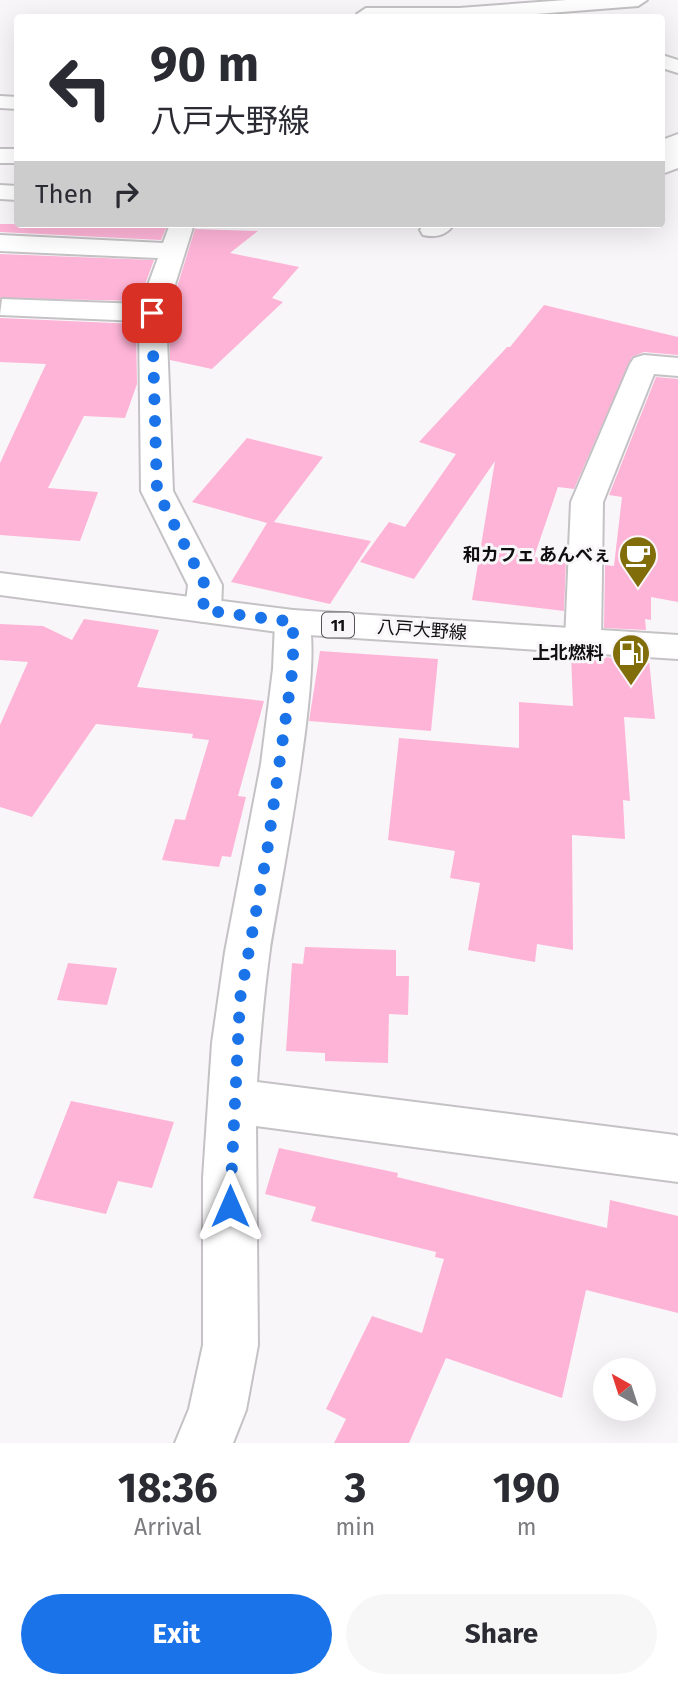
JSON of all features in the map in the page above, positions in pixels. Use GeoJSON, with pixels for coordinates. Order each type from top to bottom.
{"type":"FeatureCollection","features":[{"type":"Feature","properties":{"kind":"street"},"geometry":{"type":"LineString","coordinates":[[363,10],[462,10],[638,0]]}},
{"type":"Feature","properties":{"kind":"street"},"geometry":{"type":"LineString","coordinates":[[665,146],[676,160],[665,166]]}},
{"type":"Feature","properties":{"kind":"street"},"geometry":{"type":"LineString","coordinates":[[0,243],[177,237],[152,313],[157,491],[205,585],[203,610]]}},
{"type":"Feature","properties":{"kind":"street"},"geometry":{"type":"LineString","coordinates":[[2,307],[152,313]]}},
{"type":"Feature","properties":{"kind":"street"},"geometry":{"type":"LineString","coordinates":[[583,641],[587,502],[644,364],[678,367]]}},
{"type":"Feature","properties":{"kind":"street","name":"八戸大野線"},"geometry":{"type":"LineString","coordinates":[[0,584],[293,622],[678,647]]}},
{"type":"Feature","properties":{"kind":"street"},"geometry":{"type":"LineString","coordinates":[[204,1443],[220,1411],[233,1346],[229,1179],[240,999],[267,852],[293,666],[293,622]]}},
{"type":"Feature","properties":{"kind":"street"},"geometry":{"type":"LineString","coordinates":[[234,1101],[675,1159]]}},
{"type":"Feature","properties":{"kind":"building"},"geometry":{"type":"Polygon","coordinates":[[[0,224],[14,224],[14,228],[166,228],[161,240],[0,232],[0,224]]]}},
{"type":"Feature","properties":{"kind":"building"},"geometry":{"type":"Polygon","coordinates":[[[195,229],[258,231],[230,253],[299,267],[272,298],[283,302],[212,369],[170,360],[169,313],[195,229]]]}},
{"type":"Feature","properties":{"kind":"building"},"geometry":{"type":"Polygon","coordinates":[[[0,254],[154,260],[139,301],[0,298],[0,254]]]}},
{"type":"Feature","properties":{"kind":"building"},"geometry":{"type":"Polygon","coordinates":[[[544,305],[678,337],[678,355],[644,352],[632,357],[574,489],[558,487],[534,557],[566,561],[564,611],[472,600],[495,461],[414,579],[360,562],[389,522],[405,527],[456,454],[419,442],[507,347],[510,347],[544,305]]]}},
{"type":"Feature","properties":{"kind":"building"},"geometry":{"type":"Polygon","coordinates":[[[0,318],[136,324],[137,384],[125,418],[84,416],[48,488],[98,492],[80,541],[0,535],[0,463],[46,364],[0,362],[0,318]]]}},
{"type":"Feature","properties":{"kind":"building"},"geometry":{"type":"Polygon","coordinates":[[[656,377],[678,379],[678,602],[651,597],[651,620],[645,619],[646,630],[604,628],[605,565],[614,566],[622,497],[609,495],[656,377]]]}},
{"type":"Feature","properties":{"kind":"building"},"geometry":{"type":"Polygon","coordinates":[[[247,438],[323,457],[274,522],[371,541],[330,604],[231,582],[267,523],[192,502],[247,438]]]}},
{"type":"Feature","properties":{"kind":"building"},"geometry":{"type":"Polygon","coordinates":[[[84,619],[159,630],[137,687],[264,701],[238,796],[246,797],[231,857],[222,856],[219,867],[162,860],[175,819],[185,820],[209,740],[192,738],[193,734],[96,724],[32,817],[0,807],[0,725],[28,662],[0,660],[0,624],[43,626],[72,640],[84,619]]]}},
{"type":"Feature","properties":{"kind":"building"},"geometry":{"type":"Polygon","coordinates":[[[320,651],[438,659],[431,731],[309,721],[320,651]]]}},
{"type":"Feature","properties":{"kind":"building"},"geometry":{"type":"Polygon","coordinates":[[[571,655],[649,660],[655,719],[624,717],[630,801],[623,800],[625,839],[572,835],[573,950],[537,944],[535,962],[468,950],[480,883],[450,878],[455,851],[388,840],[399,738],[519,748],[519,702],[573,706],[571,655]]]}},
{"type":"Feature","properties":{"kind":"building"},"geometry":{"type":"Polygon","coordinates":[[[305,947],[396,950],[396,976],[409,976],[408,1015],[389,1014],[388,1063],[325,1061],[325,1053],[286,1051],[292,963],[303,964],[305,947]]]}},
{"type":"Feature","properties":{"kind":"building"},"geometry":{"type":"Polygon","coordinates":[[[68,963],[117,968],[107,1005],[57,1000],[68,963]]]}},
{"type":"Feature","properties":{"kind":"building"},"geometry":{"type":"Polygon","coordinates":[[[71,1101],[174,1122],[152,1188],[118,1181],[106,1214],[33,1198],[71,1101]]]}},
{"type":"Feature","properties":{"kind":"building"},"geometry":{"type":"Polygon","coordinates":[[[279,1148],[398,1173],[397,1177],[607,1228],[610,1200],[678,1216],[678,1313],[586,1290],[562,1398],[446,1358],[409,1443],[334,1443],[346,1419],[326,1409],[372,1316],[422,1333],[444,1259],[435,1257],[436,1252],[311,1221],[316,1207],[265,1194],[279,1148]]]}},
{"type":"Feature","properties":{"kind":"place","name":"和カフェ あんべぇ"},"geometry":{"type":"Point","coordinates":[638,589]}},
{"type":"Feature","properties":{"kind":"place","name":"上北燃料"},"geometry":{"type":"Point","coordinates":[631,687]}},
{"type":"Feature","properties":{"kind":"route"},"geometry":{"type":"LineString","coordinates":[[152,313],[157,491],[205,585],[203,610],[293,622],[293,666],[267,852],[240,999],[229,1179],[230,1206]]}}]}
